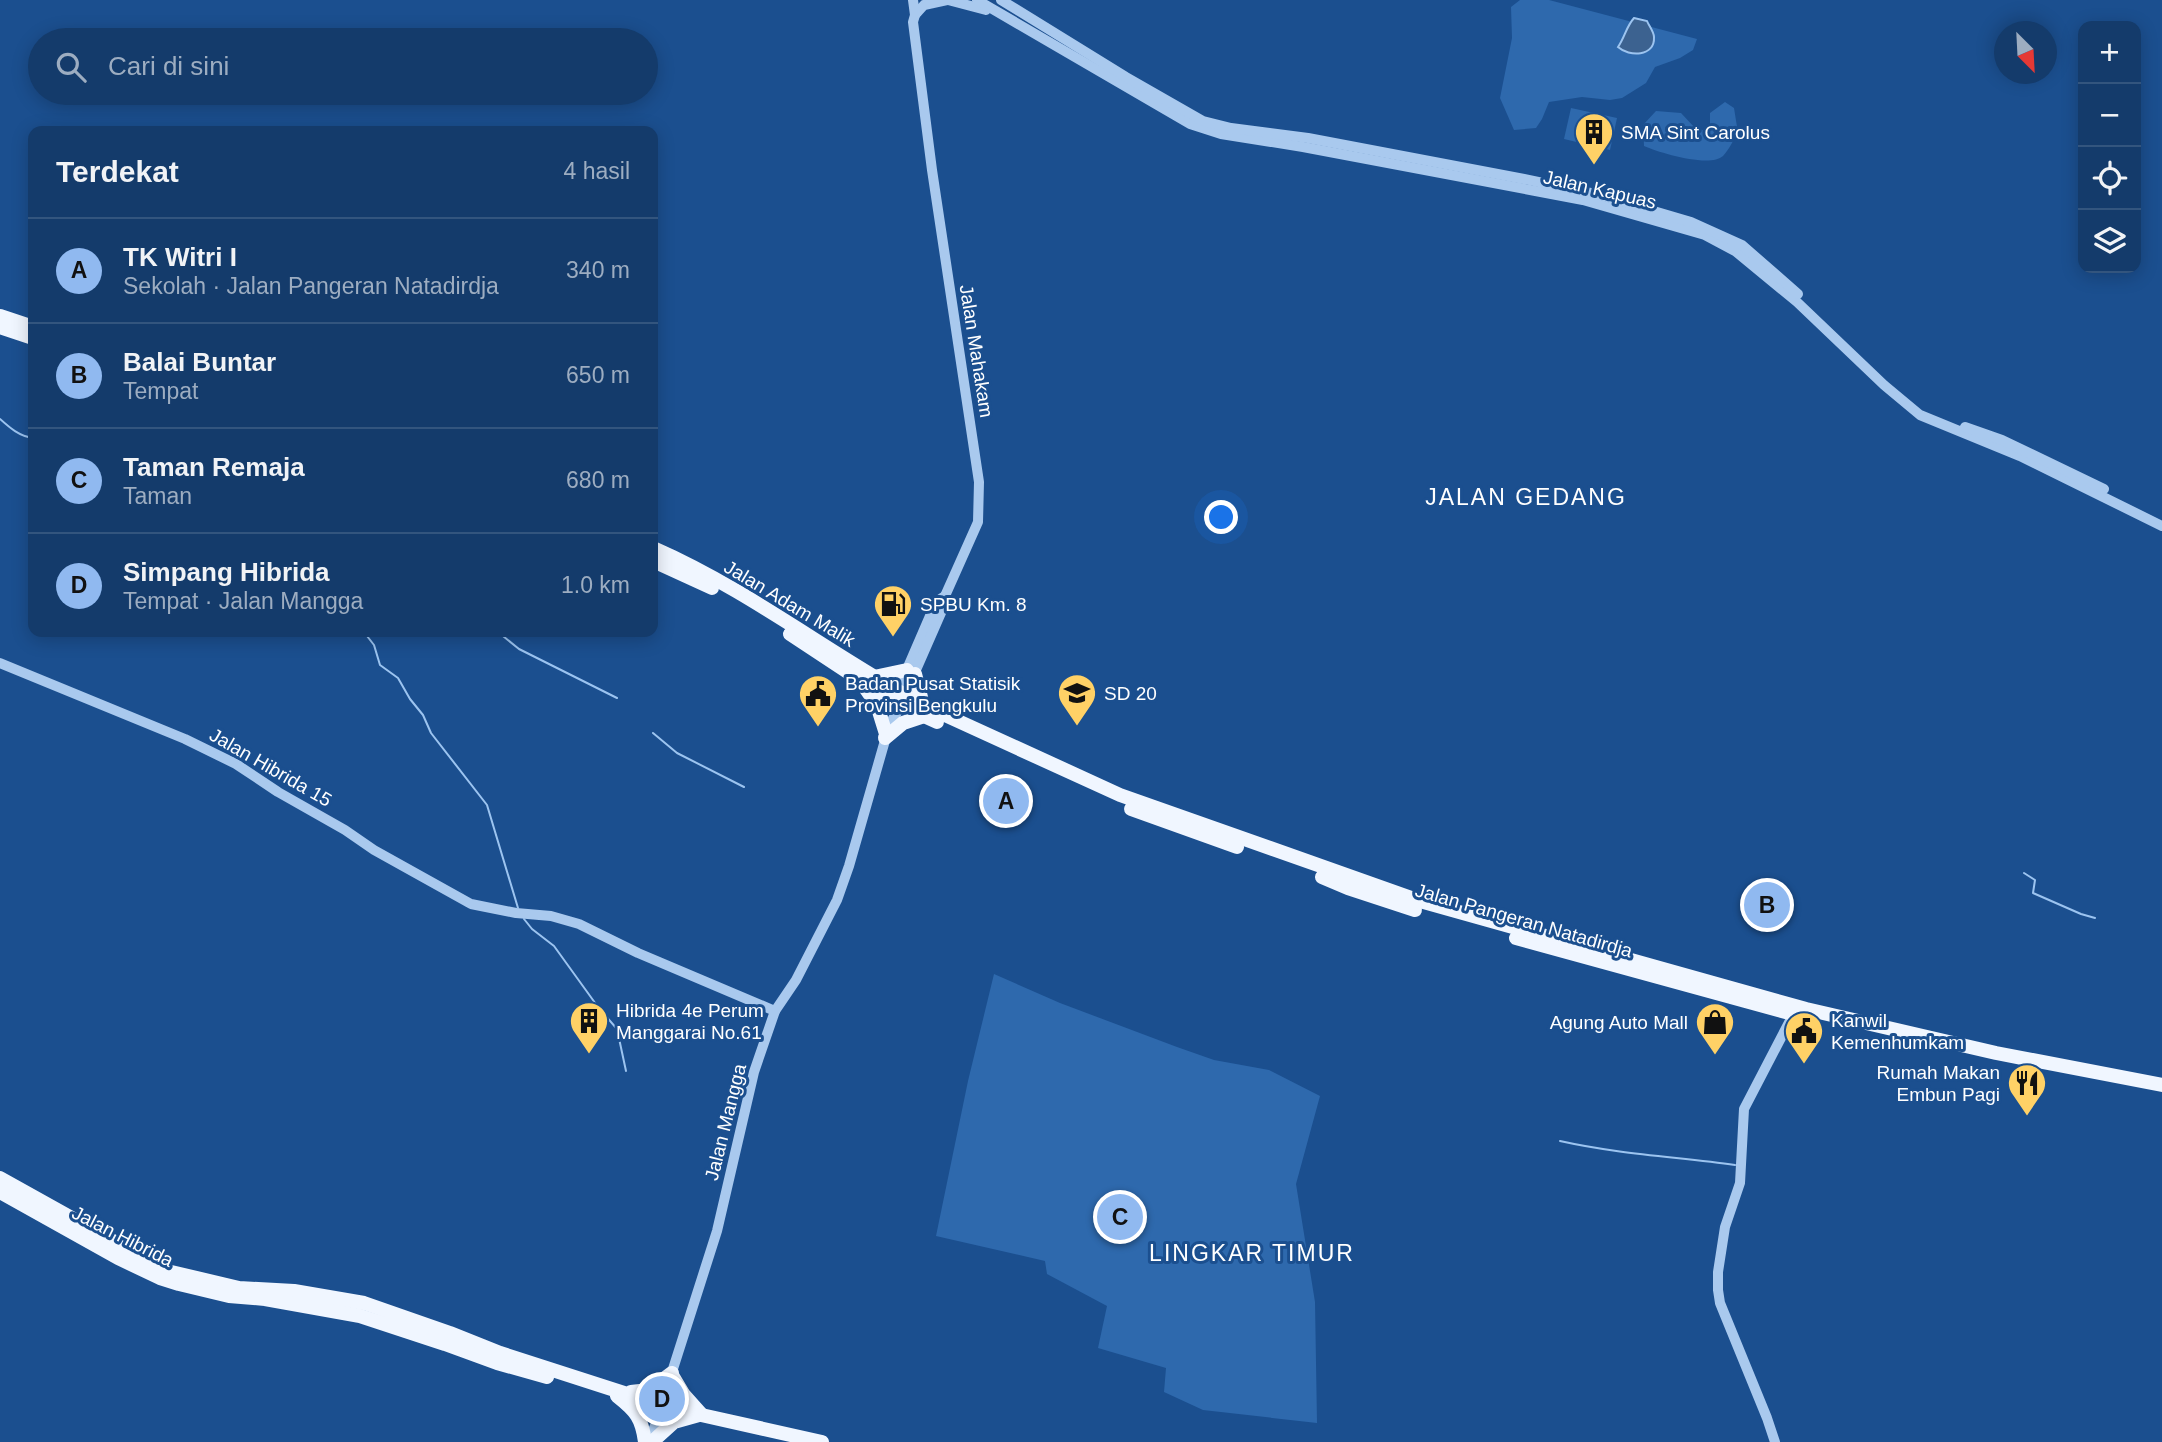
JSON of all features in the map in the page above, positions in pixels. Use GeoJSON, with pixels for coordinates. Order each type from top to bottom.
{"type":"FeatureCollection","features":[{"type":"Feature","properties":{"kind":"main road"},"geometry":{"type":"LineString","coordinates":[[0,320],[28,326]]}},
{"type":"Feature","properties":{"kind":"main road"},"geometry":{"type":"LineString","coordinates":[[0,320],[28,335]]}},
{"type":"Feature","properties":{"kind":"main road","name":"Jalan Adam Malik"},"geometry":{"type":"LineString","coordinates":[[658,550],[784,619],[898,702]]}},
{"type":"Feature","properties":{"kind":"main road","name":"Jalan Adam Malik"},"geometry":{"type":"LineString","coordinates":[[658,563],[715,590],[867,679]]}},
{"type":"Feature","properties":{"kind":"main road"},"geometry":{"type":"LineString","coordinates":[[911,672],[923,710],[886,736],[867,679],[911,672]]}},
{"type":"Feature","properties":{"kind":"main road","name":"Jalan Pangeran Natadirdja"},"geometry":{"type":"LineString","coordinates":[[898,702],[923,710],[1162,815],[1371,890],[1691,975],[1795,1010],[2018,1066],[2162,1094]]}},
{"type":"Feature","properties":{"kind":"main road","name":"Jalan Pangeran Natadirdja"},"geometry":{"type":"LineString","coordinates":[[1795,1010],[1996,1054],[2162,1085]]}},
{"type":"Feature","properties":{"kind":"main road"},"geometry":{"type":"LineString","coordinates":[[0,1178],[83,1231]]}},
{"type":"Feature","properties":{"kind":"main road","name":"Jalan Hibrida"},"geometry":{"type":"LineString","coordinates":[[0,1192],[83,1231],[160,1278],[179,1284],[229,1296],[362,1310],[497,1363],[661,1406],[822,1442]]}},
{"type":"Feature","properties":{"kind":"main road"},"geometry":{"type":"LineString","coordinates":[[672,1374],[684,1395],[702,1414],[674,1422],[649,1442],[639,1417],[620,1394],[645,1392],[672,1374]]}},
{"type":"Feature","properties":{"kind":"street"},"geometry":{"type":"LineString","coordinates":[[907,0],[914,18]]}},
{"type":"Feature","properties":{"kind":"street","name":"Jalan Mahakam"},"geometry":{"type":"LineString","coordinates":[[911,672],[936,603],[945,596],[978,522],[979,482],[932,170],[913,0]]}},
{"type":"Feature","properties":{"kind":"street"},"geometry":{"type":"LineString","coordinates":[[914,18],[924,5],[948,0],[1002,14]]}},
{"type":"Feature","properties":{"kind":"street","name":"Jalan Kapuas"},"geometry":{"type":"LineString","coordinates":[[977,0],[1064,44],[1203,121],[1231,128],[1308,138],[1477,175],[1600,195],[1691,222],[1723,235],[1742,245],[1784,281],[1922,409],[2002,440],[2162,526]]}},
{"type":"Feature","properties":{"kind":"street","name":"Jalan Kapuas"},"geometry":{"type":"LineString","coordinates":[[1001,0],[1064,44]]}},
{"type":"Feature","properties":{"kind":"street","name":"Jalan Kapuas"},"geometry":{"type":"LineString","coordinates":[[2022,453],[2091,482],[2162,519]]}},
{"type":"Feature","properties":{"kind":"street","name":"Jalan Hibrida 15"},"geometry":{"type":"LineString","coordinates":[[0,663],[207,749],[471,904],[519,914],[551,916],[579,924],[638,953],[775,1011]]}},
{"type":"Feature","properties":{"kind":"street","name":"Jalan Mangga"},"geometry":{"type":"LineString","coordinates":[[649,1442],[717,1231],[754,1072],[775,1011],[796,979],[837,900],[886,736],[911,672]]}},
{"type":"Feature","properties":{"kind":"street"},"geometry":{"type":"LineString","coordinates":[[1775,1442],[1768,1418],[1720,1303],[1718,1272],[1725,1227],[1740,1183],[1744,1109],[1795,1010]]}},
{"type":"Feature","properties":{"kind":"shaded area"},"geometry":{"type":"Polygon","coordinates":[[[1520,0],[1549,0],[1697,39],[1693,50],[1655,67],[1646,83],[1622,98],[1610,100],[1582,97],[1549,102],[1536,128],[1514,130],[1500,98],[1512,38],[1511,7],[1520,0]]]}},
{"type":"Feature","properties":{"kind":"shaded area"},"geometry":{"type":"Polygon","coordinates":[[[1634,18],[1647,21],[1654,35],[1653,44],[1646,52],[1634,54],[1618,47],[1634,18]]]}},
{"type":"Feature","properties":{"kind":"shaded area"},"geometry":{"type":"Polygon","coordinates":[[[1725,102],[1734,108],[1738,133],[1723,156],[1697,160],[1644,146],[1643,125],[1656,111],[1681,113],[1695,128],[1710,132],[1710,113],[1725,102]]]}},
{"type":"Feature","properties":{"kind":"shaded area"},"geometry":{"type":"Polygon","coordinates":[[[1571,108],[1617,118],[1610,150],[1564,139],[1571,108]]]}},
{"type":"Feature","properties":{"kind":"shaded area"},"geometry":{"type":"Polygon","coordinates":[[[994,974],[1060,1003],[1214,1060],[1269,1070],[1320,1096],[1296,1184],[1315,1302],[1317,1423],[1203,1410],[1164,1392],[1166,1368],[1098,1348],[1107,1306],[1047,1274],[1045,1261],[936,1236],[968,1081],[994,974]]]}},
{"type":"Feature","properties":{"kind":"waterway"},"geometry":{"type":"LineString","coordinates":[[0,419],[28,437]]}},
{"type":"Feature","properties":{"kind":"waterway"},"geometry":{"type":"LineString","coordinates":[[368,637],[374,645],[380,665],[398,678],[423,715],[431,733],[487,805],[518,908]]}},
{"type":"Feature","properties":{"kind":"waterway"},"geometry":{"type":"LineString","coordinates":[[504,637],[519,649],[617,698]]}},
{"type":"Feature","properties":{"kind":"waterway"},"geometry":{"type":"LineString","coordinates":[[653,733],[677,753],[744,787]]}},
{"type":"Feature","properties":{"kind":"waterway"},"geometry":{"type":"LineString","coordinates":[[2024,873],[2035,880],[2033,893],[2095,918]]}},
{"type":"Feature","properties":{"kind":"waterway"},"geometry":{"type":"LineString","coordinates":[[524,919],[554,946],[617,1029],[626,1071]]}},
{"type":"Feature","properties":{"kind":"waterway"},"geometry":{"type":"LineString","coordinates":[[1560,1141],[1735,1165]]}},
{"type":"Feature","properties":{"kind":"place","name":"SMA Sint Carolus"},"geometry":{"type":"Point","coordinates":[1594,166]}},
{"type":"Feature","properties":{"kind":"place","name":"SPBU Km. 8"},"geometry":{"type":"Point","coordinates":[893,638]}},
{"type":"Feature","properties":{"kind":"place","name":"SD 20"},"geometry":{"type":"Point","coordinates":[1077,727]}},
{"type":"Feature","properties":{"kind":"place","name":"Badan Pusat Statisik Provinsi Bengkulu"},"geometry":{"type":"Point","coordinates":[818,728]}},
{"type":"Feature","properties":{"kind":"place","name":"TK Witri I"},"geometry":{"type":"Point","coordinates":[1006,801]}},
{"type":"Feature","properties":{"kind":"place","name":"Balai Buntar"},"geometry":{"type":"Point","coordinates":[1767,905]}},
{"type":"Feature","properties":{"kind":"place","name":"Hibrida 4e Perum Manggarai No.61"},"geometry":{"type":"Point","coordinates":[589,1055]}},
{"type":"Feature","properties":{"kind":"place","name":"Agung Auto Mall"},"geometry":{"type":"Point","coordinates":[1715,1056]}},
{"type":"Feature","properties":{"kind":"place","name":"Kanwil Kemenhumkam"},"geometry":{"type":"Point","coordinates":[1804,1065]}},
{"type":"Feature","properties":{"kind":"place","name":"Rumah Makan Embun Pagi"},"geometry":{"type":"Point","coordinates":[2027,1117]}},
{"type":"Feature","properties":{"kind":"place","name":"Taman Remaja"},"geometry":{"type":"Point","coordinates":[1120,1217]}},
{"type":"Feature","properties":{"kind":"place","name":"Simpang Hibrida"},"geometry":{"type":"Point","coordinates":[662,1399]}},
{"type":"Feature","properties":{"kind":"district","name":"JALAN GEDANG"},"geometry":{"type":"Point","coordinates":[1526,497]}},
{"type":"Feature","properties":{"kind":"district","name":"LINGKAR TIMUR"},"geometry":{"type":"Point","coordinates":[1252,1253]}}]}
